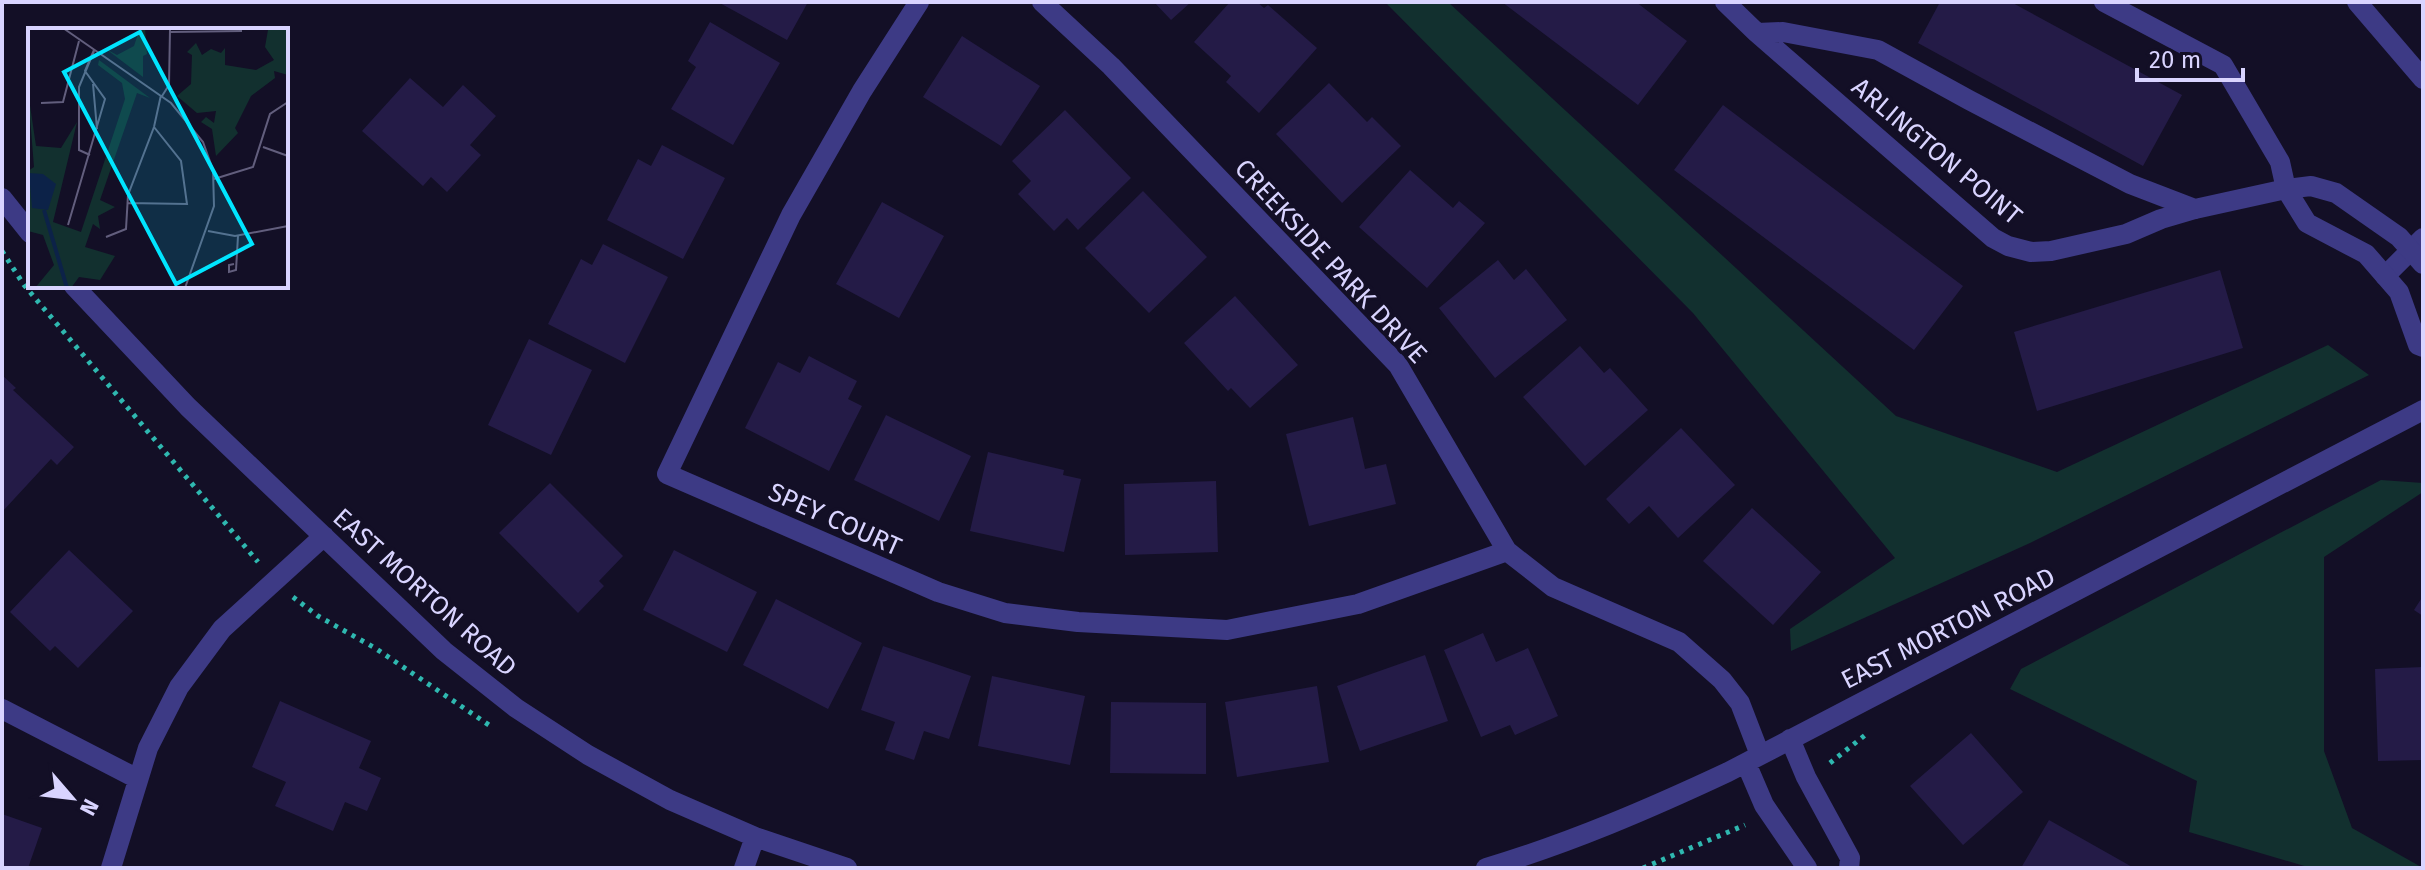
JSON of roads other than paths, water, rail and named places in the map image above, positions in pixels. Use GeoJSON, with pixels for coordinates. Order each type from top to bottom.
{"type":"FeatureCollection","features":[{"type":"Feature","properties":{"kind":"street","name":"SPEY COURT"},"geometry":{"type":"LineString","coordinates":[[919,2],[862,91],[791,215],[667,474],[938,592],[1005,613],[1078,622],[1227,630],[1358,604],[1507,551]]}},
{"type":"Feature","properties":{"kind":"street","name":"CREEKSIDE PARK DRIVE"},"geometry":{"type":"LineString","coordinates":[[1042,2],[1111,66],[1398,365],[1507,551],[1553,587],[1679,642],[1722,680],[1740,703],[1764,805],[1807,868]]}},
{"type":"Feature","properties":{"kind":"street","name":"ARLINGTON POINT"},"geometry":{"type":"LineString","coordinates":[[1725,2],[1993,238],[2008,246],[2031,252],[2051,251],[2126,234],[2195,209],[2311,186],[2336,193],[2419,251]]}},
{"type":"Feature","properties":{"kind":"street"},"geometry":{"type":"LineString","coordinates":[[2104,2],[2223,65],[2280,162],[2286,189],[2307,223],[2366,254],[2399,292],[2418,345],[2423,347]]}},
{"type":"Feature","properties":{"kind":"street"},"geometry":{"type":"LineString","coordinates":[[2357,2],[2423,79]]}},
{"type":"Feature","properties":{"kind":"street"},"geometry":{"type":"LineString","coordinates":[[1757,33],[1783,32],[1878,50],[2130,184],[2195,209]]}},
{"type":"Feature","properties":{"kind":"street"},"geometry":{"type":"LineString","coordinates":[[2,198],[28,230]]}},
{"type":"Feature","properties":{"kind":"street"},"geometry":{"type":"LineString","coordinates":[[2385,276],[2419,251]]}},
{"type":"Feature","properties":{"kind":"street","name":"EAST MORTON ROAD"},"geometry":{"type":"LineString","coordinates":[[76,288],[188,407],[444,651],[516,708],[588,755],[670,800],[755,837],[847,868]]}},
{"type":"Feature","properties":{"kind":"street","name":"EAST MORTON ROAD"},"geometry":{"type":"LineString","coordinates":[[1486,868],[1544,850],[1637,814],[1753,759],[2423,410]]}},
{"type":"Feature","properties":{"kind":"street"},"geometry":{"type":"LineString","coordinates":[[111,868],[148,748],[179,687],[222,629],[324,536]]}},
{"type":"Feature","properties":{"kind":"street"},"geometry":{"type":"LineString","coordinates":[[2,709],[138,779]]}},
{"type":"Feature","properties":{"kind":"street"},"geometry":{"type":"LineString","coordinates":[[1790,739],[1850,858],[1849,868]]}},
{"type":"Feature","properties":{"kind":"street"},"geometry":{"type":"LineString","coordinates":[[744,868],[755,837]]}}]}
